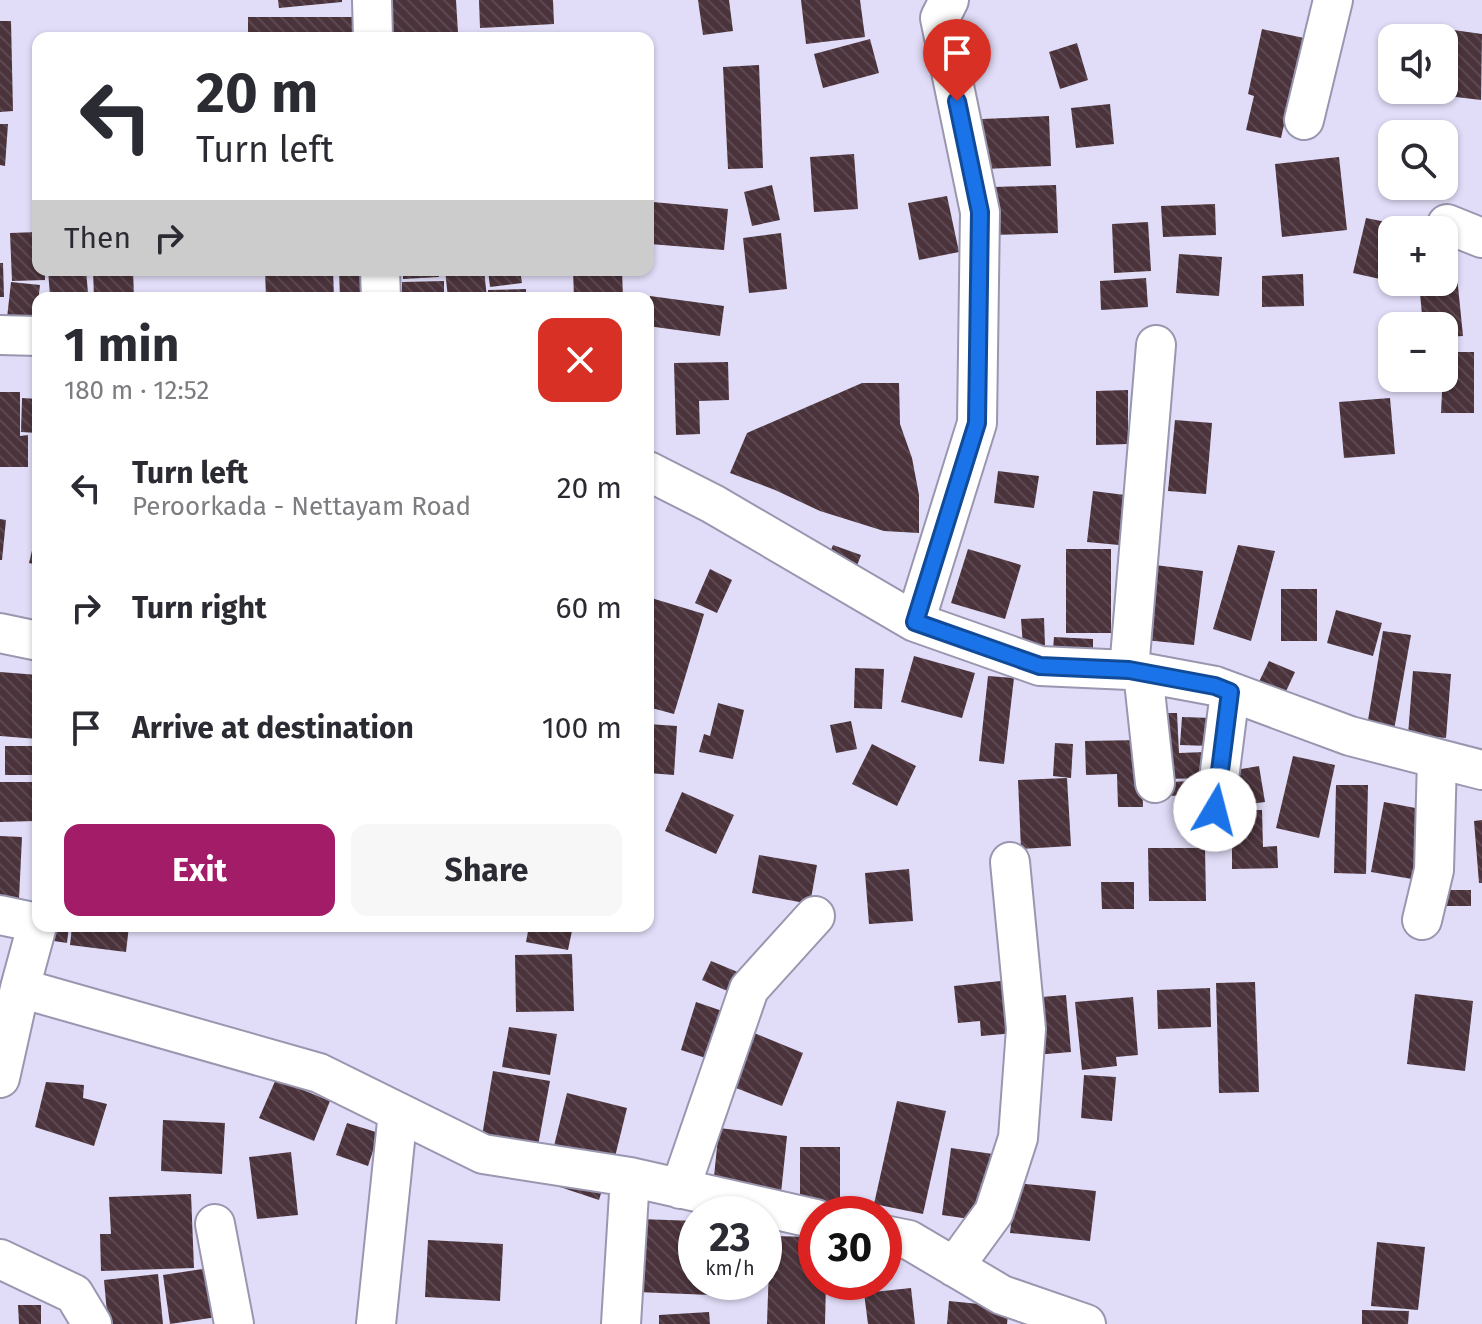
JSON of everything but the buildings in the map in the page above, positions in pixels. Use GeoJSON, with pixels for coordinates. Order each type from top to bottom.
{"type":"FeatureCollection","features":[{"type":"Feature","properties":{"kind":"street"},"geometry":{"type":"LineString","coordinates":[[372,0],[373,32]]}},
{"type":"Feature","properties":{"kind":"street"},"geometry":{"type":"LineString","coordinates":[[915,622],[977,423],[980,212],[940,18],[949,0]]}},
{"type":"Feature","properties":{"kind":"street"},"geometry":{"type":"LineString","coordinates":[[1304,120],[1333,0]]}},
{"type":"Feature","properties":{"kind":"street"},"geometry":{"type":"LineString","coordinates":[[1458,228],[1482,238]]}},
{"type":"Feature","properties":{"kind":"street"},"geometry":{"type":"LineString","coordinates":[[0,335],[32,336]]}},
{"type":"Feature","properties":{"kind":"street"},"geometry":{"type":"LineString","coordinates":[[1155,783],[1136,671],[1156,345]]}},
{"type":"Feature","properties":{"kind":"street"},"geometry":{"type":"LineString","coordinates":[[654,474],[713,504],[915,622],[1040,666],[1136,671],[1215,686],[1350,736],[1482,770]]}},
{"type":"Feature","properties":{"kind":"street"},"geometry":{"type":"LineString","coordinates":[[0,633],[32,640]]}},
{"type":"Feature","properties":{"kind":"street"},"geometry":{"type":"LineString","coordinates":[[1215,810],[1230,692]]}},
{"type":"Feature","properties":{"kind":"street"},"geometry":{"type":"LineString","coordinates":[[1422,920],[1434,870],[1437,759]]}},
{"type":"Feature","properties":{"kind":"street"},"geometry":{"type":"LineString","coordinates":[[954,1267],[994,1212],[1018,1138],[1026,1029],[1010,862]]}},
{"type":"Feature","properties":{"kind":"street"},"geometry":{"type":"LineString","coordinates":[[0,915],[32,921]]}},
{"type":"Feature","properties":{"kind":"street"},"geometry":{"type":"LineString","coordinates":[[680,1189],[749,989],[815,916]]}},
{"type":"Feature","properties":{"kind":"street"},"geometry":{"type":"LineString","coordinates":[[0,1078],[35,932]]}},
{"type":"Feature","properties":{"kind":"street"},"geometry":{"type":"LineString","coordinates":[[20,988],[319,1073],[483,1154],[630,1177],[798,1215]]}},
{"type":"Feature","properties":{"kind":"street"},"geometry":{"type":"LineString","coordinates":[[376,1324],[398,1112]]}},
{"type":"Feature","properties":{"kind":"street"},"geometry":{"type":"LineString","coordinates":[[621,1324],[630,1177]]}},
{"type":"Feature","properties":{"kind":"street"},"geometry":{"type":"LineString","coordinates":[[215,1224],[234,1324]]}},
{"type":"Feature","properties":{"kind":"street"},"geometry":{"type":"LineString","coordinates":[[902,1239],[1002,1295],[1075,1322]]}},
{"type":"Feature","properties":{"kind":"street"},"geometry":{"type":"LineString","coordinates":[[0,1259],[74,1294],[92,1324]]}},
{"type":"Feature","properties":{"kind":"route"},"geometry":{"type":"LineString","coordinates":[[957,101],[980,212],[977,423],[915,622],[1040,666],[1129,670],[1215,686],[1230,692],[1215,810]]}}]}
